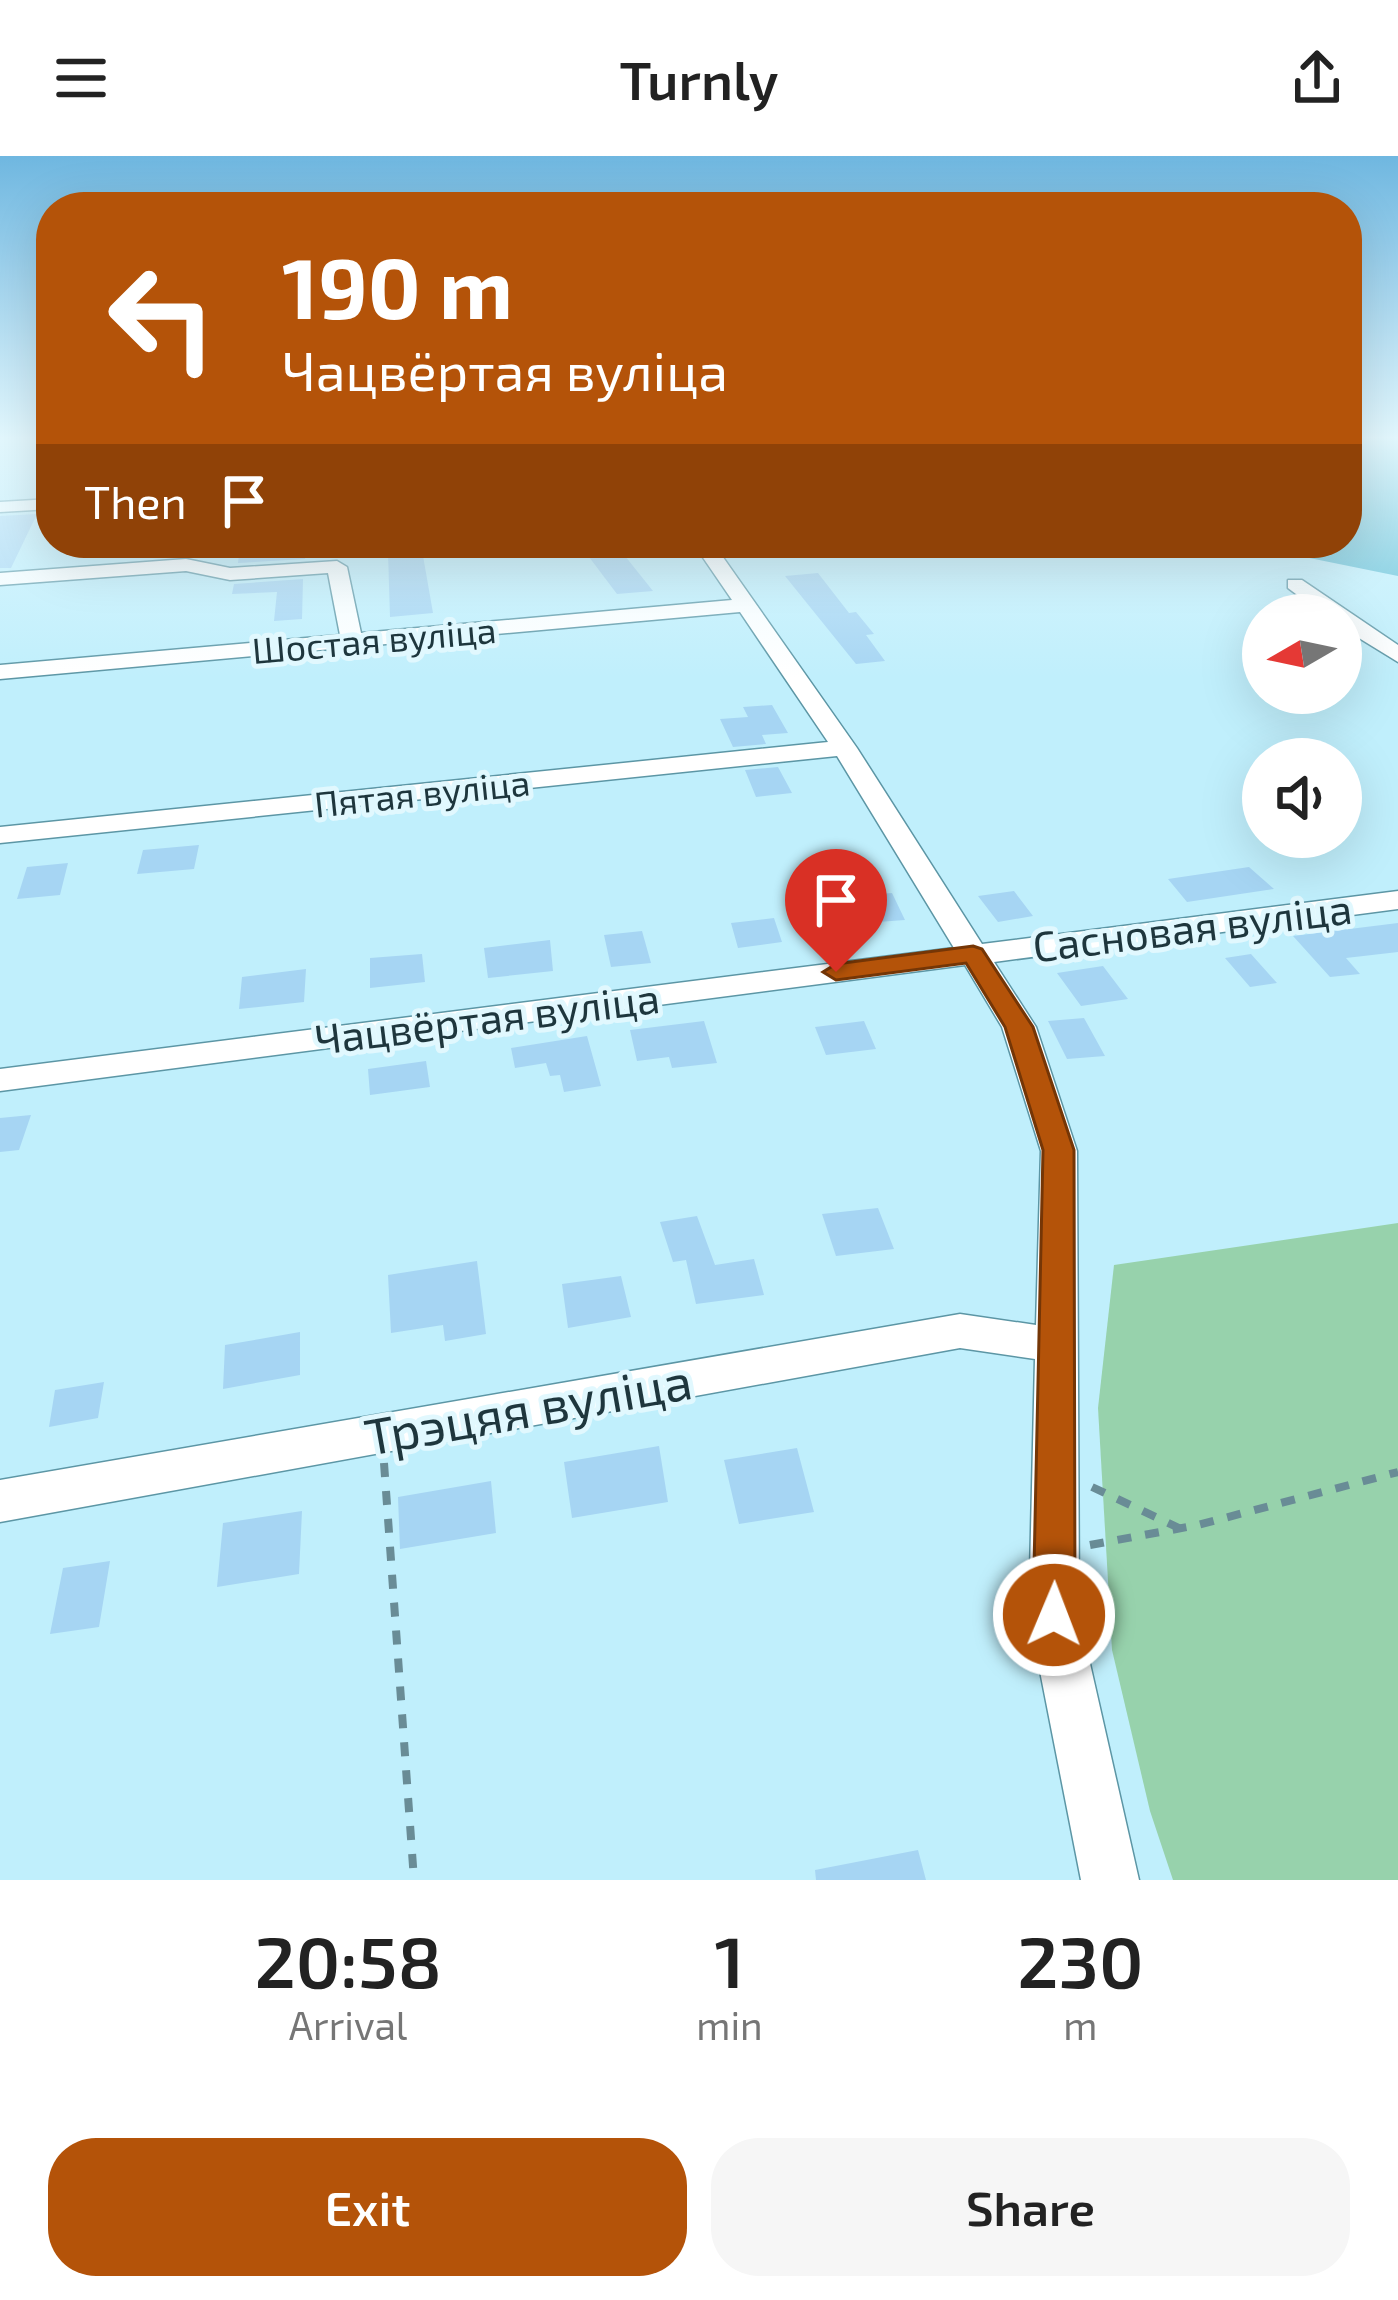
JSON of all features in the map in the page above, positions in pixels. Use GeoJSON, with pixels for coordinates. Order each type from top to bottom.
{"type":"FeatureCollection","features":[{"type":"Feature","properties":{"kind":"street","name":"Сасновая вуліца"},"geometry":{"type":"LineString","coordinates":[[715,558],[844,748],[973,954],[1398,900]]}},
{"type":"Feature","properties":{"kind":"street"},"geometry":{"type":"LineString","coordinates":[[0,579],[186,565],[230,574],[337,567],[352,641]]}},
{"type":"Feature","properties":{"kind":"street"},"geometry":{"type":"LineString","coordinates":[[1295,584],[1309,594]]}},
{"type":"Feature","properties":{"kind":"street","name":"Шостая вуліца"},"geometry":{"type":"LineString","coordinates":[[0,672],[748,605]]}},
{"type":"Feature","properties":{"kind":"street"},"geometry":{"type":"LineString","coordinates":[[1362,631],[1398,655]]}},
{"type":"Feature","properties":{"kind":"street","name":"Пятая вуліца"},"geometry":{"type":"LineString","coordinates":[[0,836],[844,748]]}},
{"type":"Feature","properties":{"kind":"street"},"geometry":{"type":"LineString","coordinates":[[973,954],[1019,1027],[1059,1150],[1054,1615],[1110,1880]]}},
{"type":"Feature","properties":{"kind":"street","name":"Чацвёртая вуліца"},"geometry":{"type":"LineString","coordinates":[[0,1080],[973,954]]}},
{"type":"Feature","properties":{"kind":"street","name":"Трэцяя вуліца"},"geometry":{"type":"LineString","coordinates":[[0,1501],[960,1331],[1057,1346]]}},
{"type":"Feature","properties":{"kind":"path"},"geometry":{"type":"LineString","coordinates":[[381,1433],[414,1880]]}},
{"type":"Feature","properties":{"kind":"path"},"geometry":{"type":"LineString","coordinates":[[1056,1448],[1095,1492],[1180,1528]]}},
{"type":"Feature","properties":{"kind":"path"},"geometry":{"type":"LineString","coordinates":[[1055,1551],[1316,1497],[1398,1472]]}},
{"type":"Feature","properties":{"kind":"green space"},"geometry":{"type":"Polygon","coordinates":[[[1398,1223],[1398,1880],[1173,1880],[1150,1811],[1112,1650],[1098,1408],[1114,1265],[1398,1223]]]}},
{"type":"Feature","properties":{"kind":"water"},"geometry":{"type":"Polygon","coordinates":[[[1362,517],[1398,517],[1398,576],[1309,558],[1362,558],[1362,517]]]}},
{"type":"Feature","properties":{"kind":"building"},"geometry":{"type":"Polygon","coordinates":[[[0,517],[35,517],[11,568],[0,568],[0,517]]]}},
{"type":"Feature","properties":{"kind":"building"},"geometry":{"type":"Polygon","coordinates":[[[239,558],[305,558],[305,559],[238,563],[239,558]]]}},
{"type":"Feature","properties":{"kind":"building"},"geometry":{"type":"Polygon","coordinates":[[[388,558],[423,558],[433,613],[390,617],[388,558]]]}},
{"type":"Feature","properties":{"kind":"building"},"geometry":{"type":"Polygon","coordinates":[[[590,558],[627,558],[653,591],[617,594],[590,558]]]}},
{"type":"Feature","properties":{"kind":"building"},"geometry":{"type":"Polygon","coordinates":[[[818,573],[849,613],[856,612],[874,634],[866,635],[885,661],[856,664],[785,576],[818,573]]]}},
{"type":"Feature","properties":{"kind":"building"},"geometry":{"type":"Polygon","coordinates":[[[303,579],[302,619],[274,621],[277,592],[232,594],[234,584],[303,579]]]}},
{"type":"Feature","properties":{"kind":"building"},"geometry":{"type":"Polygon","coordinates":[[[772,705],[788,733],[762,735],[766,744],[733,747],[720,719],[748,717],[743,707],[772,705]]]}},
{"type":"Feature","properties":{"kind":"building"},"geometry":{"type":"Polygon","coordinates":[[[778,767],[792,793],[756,797],[745,770],[778,767]]]}},
{"type":"Feature","properties":{"kind":"building"},"geometry":{"type":"Polygon","coordinates":[[[199,845],[194,869],[137,874],[143,850],[199,845]]]}},
{"type":"Feature","properties":{"kind":"building"},"geometry":{"type":"Polygon","coordinates":[[[68,863],[60,895],[17,899],[27,867],[68,863]]]}},
{"type":"Feature","properties":{"kind":"building"},"geometry":{"type":"Polygon","coordinates":[[[1249,867],[1274,889],[1187,902],[1168,879],[1249,867]]]}},
{"type":"Feature","properties":{"kind":"building"},"geometry":{"type":"Polygon","coordinates":[[[1014,891],[1033,916],[998,922],[978,896],[1014,891]]]}},
{"type":"Feature","properties":{"kind":"building"},"geometry":{"type":"Polygon","coordinates":[[[892,893],[905,920],[864,923],[850,896],[892,893]]]}},
{"type":"Feature","properties":{"kind":"building"},"geometry":{"type":"Polygon","coordinates":[[[774,918],[782,942],[738,948],[731,923],[774,918]]]}},
{"type":"Feature","properties":{"kind":"building"},"geometry":{"type":"Polygon","coordinates":[[[1398,923],[1398,952],[1346,958],[1360,974],[1330,977],[1293,936],[1398,923]]]}},
{"type":"Feature","properties":{"kind":"building"},"geometry":{"type":"Polygon","coordinates":[[[642,931],[651,963],[611,967],[604,935],[642,931]]]}},
{"type":"Feature","properties":{"kind":"building"},"geometry":{"type":"Polygon","coordinates":[[[550,940],[553,971],[488,978],[484,948],[550,940]]]}},
{"type":"Feature","properties":{"kind":"building"},"geometry":{"type":"Polygon","coordinates":[[[422,954],[425,982],[370,988],[370,958],[422,954]]]}},
{"type":"Feature","properties":{"kind":"building"},"geometry":{"type":"Polygon","coordinates":[[[1251,954],[1277,983],[1250,987],[1225,958],[1251,954]]]}},
{"type":"Feature","properties":{"kind":"building"},"geometry":{"type":"Polygon","coordinates":[[[1103,966],[1128,999],[1081,1006],[1057,973],[1103,966]]]}},
{"type":"Feature","properties":{"kind":"building"},"geometry":{"type":"Polygon","coordinates":[[[306,969],[304,1002],[239,1009],[242,977],[306,969]]]}},
{"type":"Feature","properties":{"kind":"building"},"geometry":{"type":"Polygon","coordinates":[[[1084,1018],[1105,1056],[1067,1059],[1048,1021],[1084,1018]]]}},
{"type":"Feature","properties":{"kind":"building"},"geometry":{"type":"Polygon","coordinates":[[[704,1021],[717,1063],[672,1068],[669,1057],[637,1061],[630,1030],[704,1021]]]}},
{"type":"Feature","properties":{"kind":"building"},"geometry":{"type":"Polygon","coordinates":[[[864,1021],[876,1049],[826,1055],[815,1027],[864,1021]]]}},
{"type":"Feature","properties":{"kind":"building"},"geometry":{"type":"Polygon","coordinates":[[[587,1036],[601,1086],[564,1092],[560,1075],[550,1076],[546,1063],[515,1068],[511,1048],[587,1036]]]}},
{"type":"Feature","properties":{"kind":"building"},"geometry":{"type":"Polygon","coordinates":[[[426,1061],[430,1087],[370,1095],[368,1069],[426,1061]]]}},
{"type":"Feature","properties":{"kind":"building"},"geometry":{"type":"Polygon","coordinates":[[[31,1115],[19,1150],[0,1152],[0,1118],[31,1115]]]}},
{"type":"Feature","properties":{"kind":"building"},"geometry":{"type":"Polygon","coordinates":[[[878,1208],[894,1249],[836,1256],[822,1214],[878,1208]]]}},
{"type":"Feature","properties":{"kind":"building"},"geometry":{"type":"Polygon","coordinates":[[[697,1216],[715,1265],[754,1259],[764,1295],[696,1304],[686,1260],[673,1262],[660,1222],[697,1216]]]}},
{"type":"Feature","properties":{"kind":"building"},"geometry":{"type":"Polygon","coordinates":[[[477,1261],[486,1334],[445,1341],[443,1325],[391,1333],[388,1275],[477,1261]]]}},
{"type":"Feature","properties":{"kind":"building"},"geometry":{"type":"Polygon","coordinates":[[[621,1276],[631,1317],[568,1328],[562,1284],[621,1276]]]}},
{"type":"Feature","properties":{"kind":"building"},"geometry":{"type":"Polygon","coordinates":[[[300,1332],[300,1375],[223,1389],[225,1345],[300,1332]]]}},
{"type":"Feature","properties":{"kind":"building"},"geometry":{"type":"Polygon","coordinates":[[[104,1382],[98,1418],[49,1427],[55,1390],[104,1382]]]}},
{"type":"Feature","properties":{"kind":"building"},"geometry":{"type":"Polygon","coordinates":[[[659,1446],[668,1502],[572,1518],[564,1462],[659,1446]]]}},
{"type":"Feature","properties":{"kind":"building"},"geometry":{"type":"Polygon","coordinates":[[[797,1448],[814,1512],[739,1524],[724,1460],[797,1448]]]}},
{"type":"Feature","properties":{"kind":"building"},"geometry":{"type":"Polygon","coordinates":[[[491,1481],[496,1533],[400,1549],[398,1497],[491,1481]]]}},
{"type":"Feature","properties":{"kind":"building"},"geometry":{"type":"Polygon","coordinates":[[[302,1511],[299,1574],[217,1587],[223,1523],[302,1511]]]}},
{"type":"Feature","properties":{"kind":"building"},"geometry":{"type":"Polygon","coordinates":[[[110,1561],[99,1627],[50,1634],[63,1568],[110,1561]]]}},
{"type":"Feature","properties":{"kind":"building"},"geometry":{"type":"Polygon","coordinates":[[[918,1850],[926,1880],[816,1880],[815,1870],[918,1850]]]}},
{"type":"Feature","properties":{"kind":"route"},"geometry":{"type":"LineString","coordinates":[[836,972],[973,954],[1019,1027],[1059,1150],[1054,1615]]}}]}
